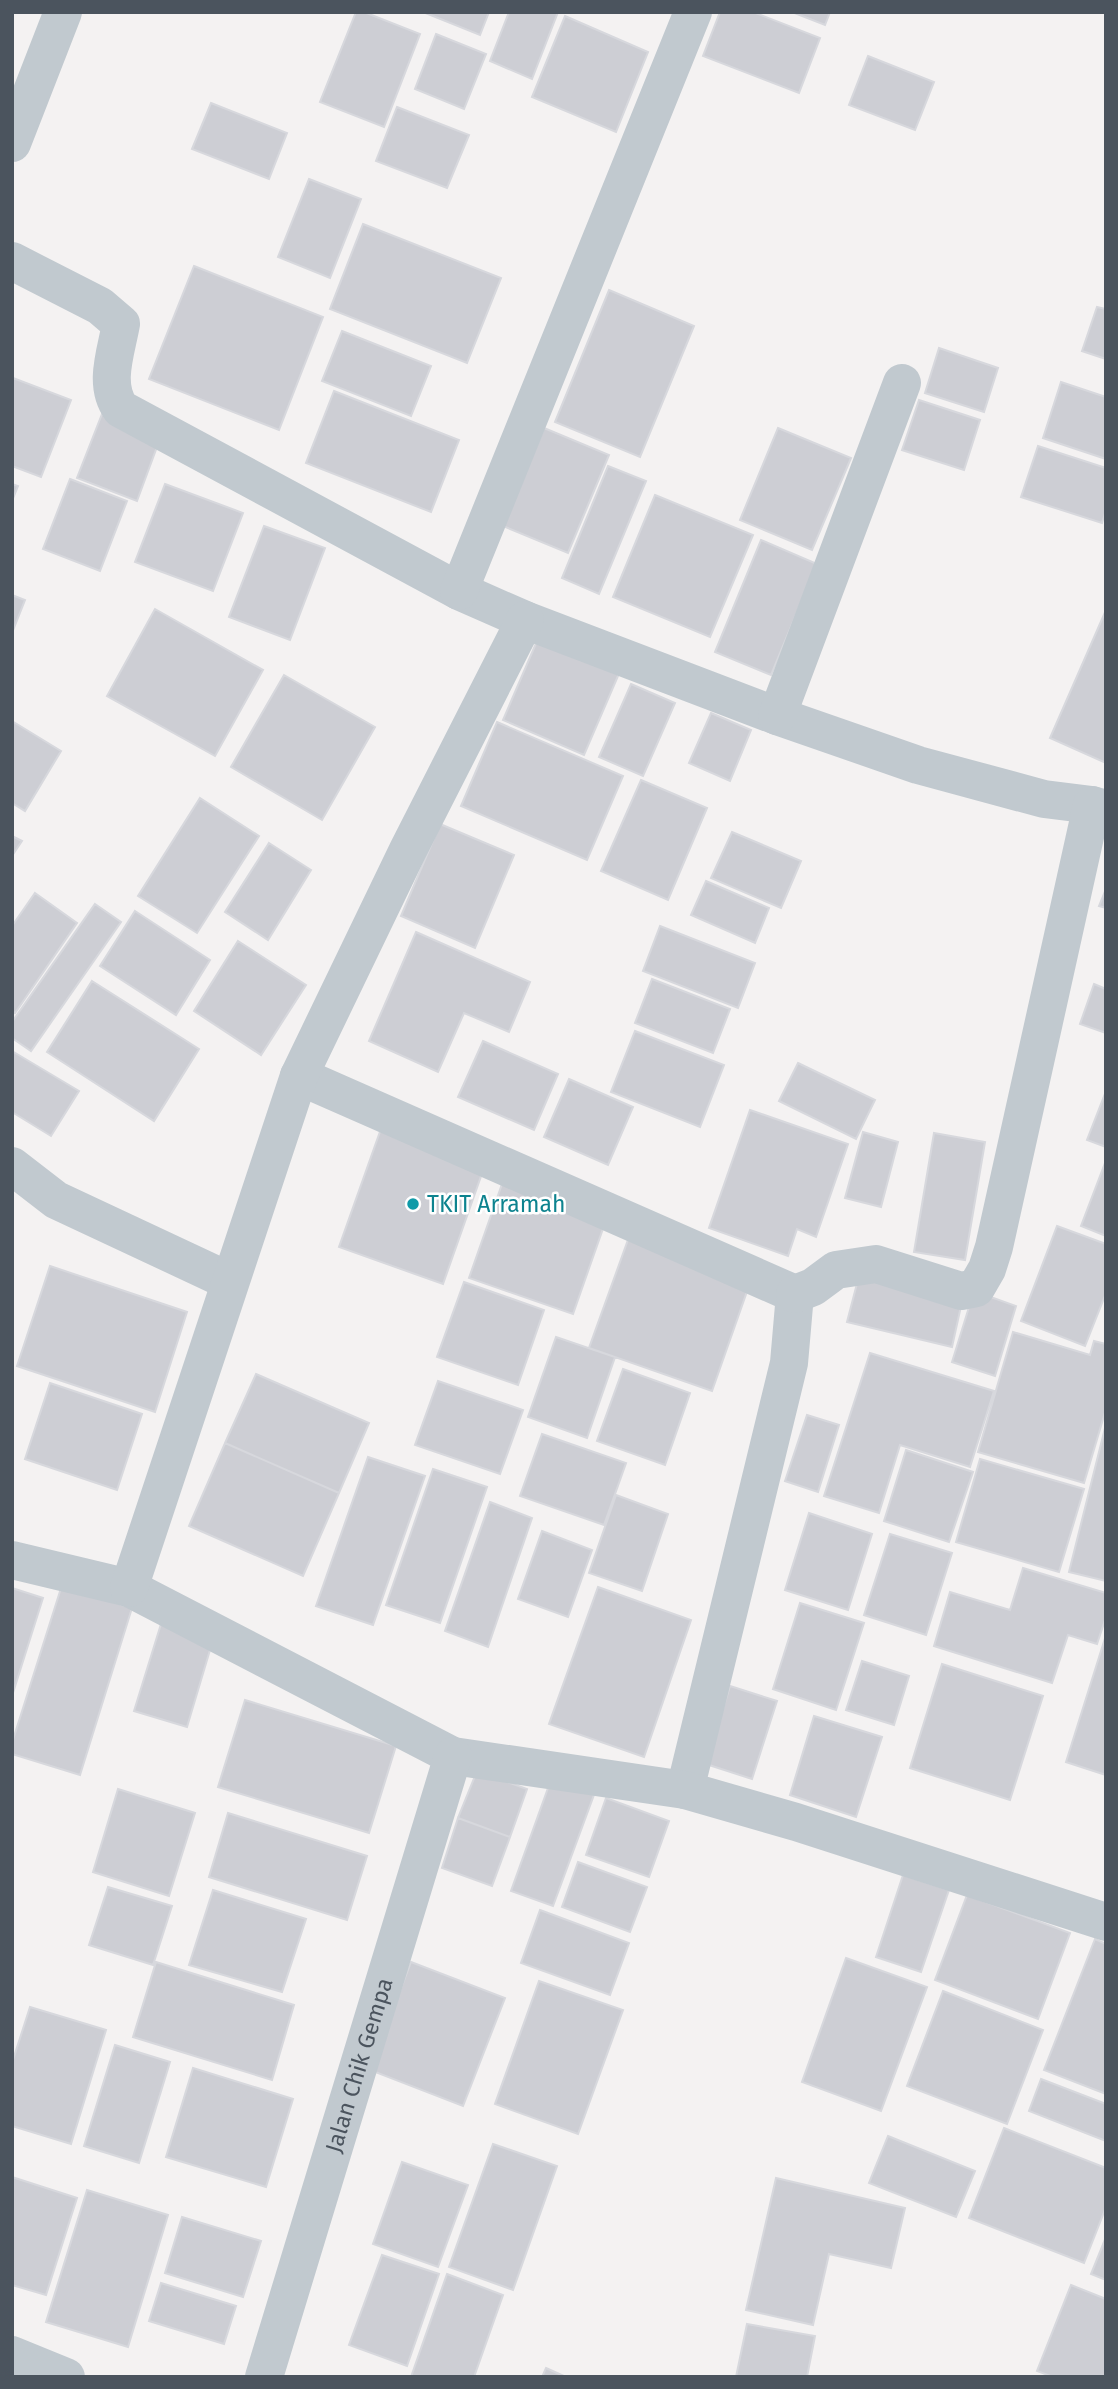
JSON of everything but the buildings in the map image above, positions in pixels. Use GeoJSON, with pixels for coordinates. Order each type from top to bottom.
{"type":"FeatureCollection","features":[{"type":"Feature","properties":{"kind":"street"},"geometry":{"type":"LineString","coordinates":[[12,143],[63,12]]}},
{"type":"Feature","properties":{"kind":"street"},"geometry":{"type":"LineString","coordinates":[[459,592],[693,12]]}},
{"type":"Feature","properties":{"kind":"street"},"geometry":{"type":"LineString","coordinates":[[12,261],[100,306],[121,324],[111,381],[113,398],[121,409],[459,592],[525,620],[778,716],[918,765],[1044,799],[1099,807],[994,1247],[987,1269],[976,1288],[961,1292],[876,1264],[836,1270],[813,1287],[795,1294],[299,1076]]}},
{"type":"Feature","properties":{"kind":"street"},"geometry":{"type":"LineString","coordinates":[[778,716],[902,383]]}},
{"type":"Feature","properties":{"kind":"street"},"geometry":{"type":"LineString","coordinates":[[129,1588],[299,1076],[408,850],[525,620]]}},
{"type":"Feature","properties":{"kind":"street"},"geometry":{"type":"LineString","coordinates":[[12,1166],[55,1200],[229,1281]]}},
{"type":"Feature","properties":{"kind":"street"},"geometry":{"type":"LineString","coordinates":[[685,1790],[789,1363],[795,1294]]}},
{"type":"Feature","properties":{"kind":"street"},"geometry":{"type":"LineString","coordinates":[[12,1560],[129,1588],[453,1756],[685,1790],[796,1822],[1106,1922]]}},
{"type":"Feature","properties":{"kind":"street","name":"Jalan Chik Gempa"},"geometry":{"type":"LineString","coordinates":[[264,2377],[453,1756]]}},
{"type":"Feature","properties":{"kind":"street"},"geometry":{"type":"LineString","coordinates":[[12,2355],[66,2377]]}},
{"type":"Feature","properties":{"kind":"place","name":"TKIT Arramah"},"geometry":{"type":"Point","coordinates":[413,1204]}}]}
